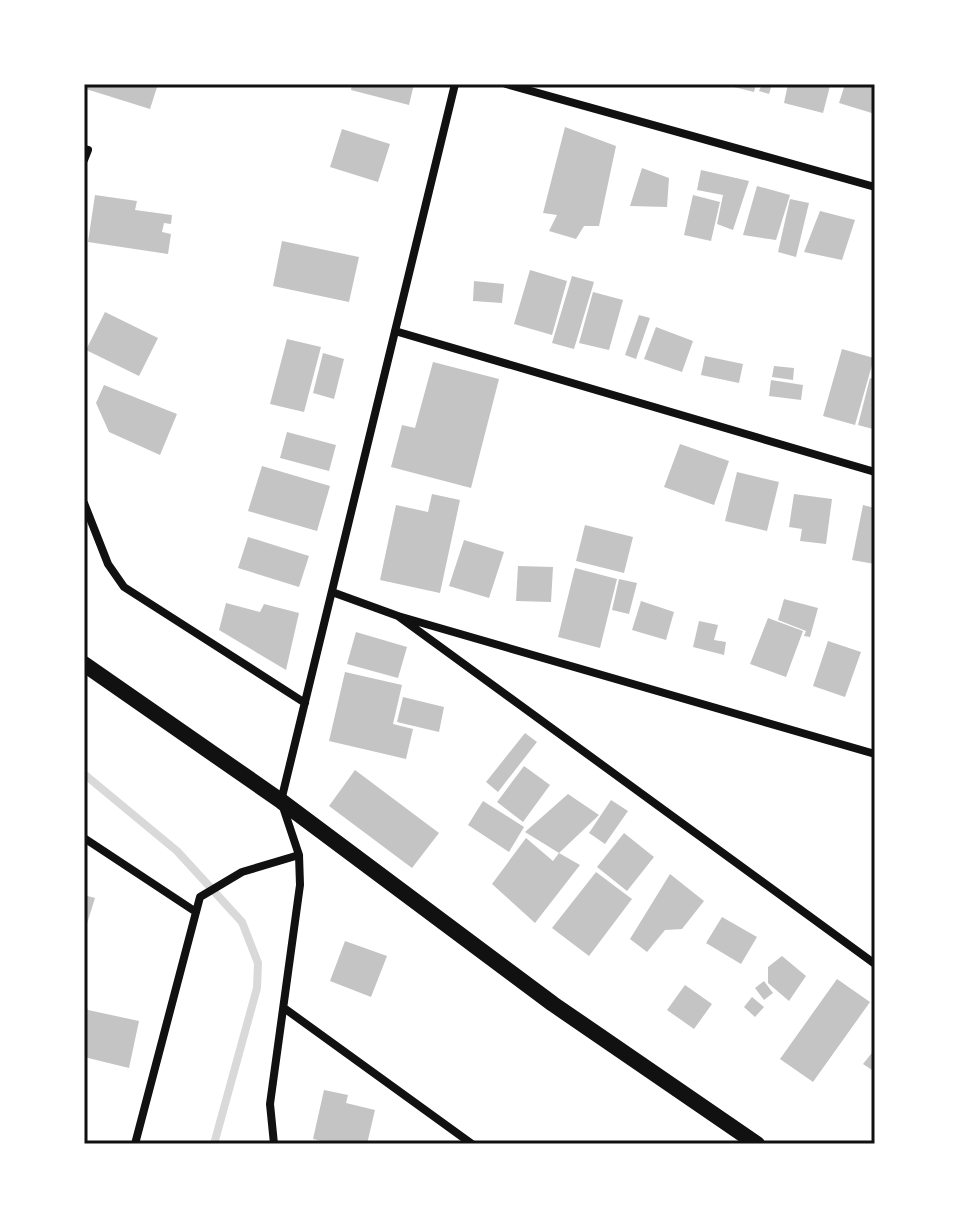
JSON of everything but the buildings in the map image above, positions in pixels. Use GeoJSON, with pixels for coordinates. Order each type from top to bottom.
{"type":"FeatureCollection","features":[{"type":"Feature","properties":{"kind":"main road"},"geometry":{"type":"LineString","coordinates":[[84,664],[281,801],[553,1004],[757,1144]]}},
{"type":"Feature","properties":{"kind":"street"},"geometry":{"type":"LineString","coordinates":[[274,1144],[270,1104],[300,885],[299,855],[281,801],[455,84]]}},
{"type":"Feature","properties":{"kind":"street"},"geometry":{"type":"LineString","coordinates":[[506,84],[875,187]]}},
{"type":"Feature","properties":{"kind":"street"},"geometry":{"type":"LineString","coordinates":[[84,149],[88,150],[84,160]]}},
{"type":"Feature","properties":{"kind":"street"},"geometry":{"type":"LineString","coordinates":[[395,331],[875,472]]}},
{"type":"Feature","properties":{"kind":"street"},"geometry":{"type":"LineString","coordinates":[[84,503],[108,564],[124,587],[305,703]]}},
{"type":"Feature","properties":{"kind":"street"},"geometry":{"type":"LineString","coordinates":[[332,592],[398,616],[875,754]]}},
{"type":"Feature","properties":{"kind":"street"},"geometry":{"type":"LineString","coordinates":[[398,616],[875,964]]}},
{"type":"Feature","properties":{"kind":"street"},"geometry":{"type":"LineString","coordinates":[[84,838],[196,912]]}},
{"type":"Feature","properties":{"kind":"street"},"geometry":{"type":"LineString","coordinates":[[135,1144],[200,897],[242,872],[299,855]]}},
{"type":"Feature","properties":{"kind":"street"},"geometry":{"type":"LineString","coordinates":[[284,1008],[472,1144]]}},
{"type":"Feature","properties":{"kind":"waterway"},"geometry":{"type":"LineString","coordinates":[[84,774],[177,851],[242,922],[258,963],[257,988],[214,1144]]}}]}
